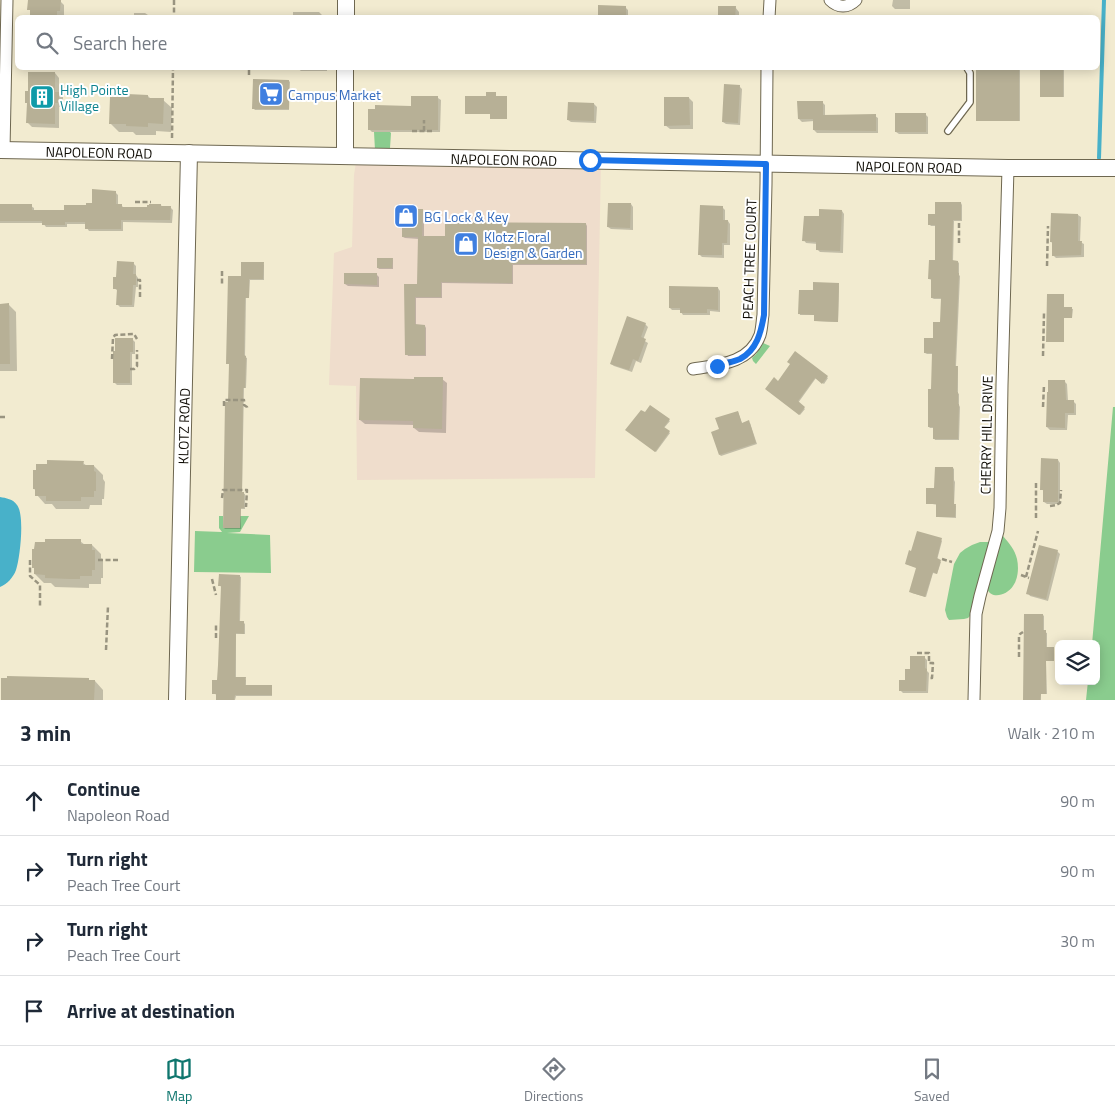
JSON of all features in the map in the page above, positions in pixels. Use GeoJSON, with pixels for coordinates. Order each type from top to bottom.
{"type":"FeatureCollection","features":[{"type":"Feature","properties":{"kind":"main road"},"geometry":{"type":"LineString","coordinates":[[346,0],[346,15]]}},
{"type":"Feature","properties":{"kind":"main road"},"geometry":{"type":"LineString","coordinates":[[345,70],[345,156]]}},
{"type":"Feature","properties":{"kind":"main road","name":"NAPOLEON ROAD"},"geometry":{"type":"LineString","coordinates":[[2,150],[1008,168],[1115,168]]}},
{"type":"Feature","properties":{"kind":"main road","name":"KLOTZ ROAD"},"geometry":{"type":"LineString","coordinates":[[177,700],[189,153]]}},
{"type":"Feature","properties":{"kind":"street"},"geometry":{"type":"LineString","coordinates":[[2,150],[7,0]]}},
{"type":"Feature","properties":{"kind":"street"},"geometry":{"type":"LineString","coordinates":[[769,15],[770,0]]}},
{"type":"Feature","properties":{"kind":"street"},"geometry":{"type":"LineString","coordinates":[[830,0],[838,6],[849,6],[856,0]]}},
{"type":"Feature","properties":{"kind":"street","name":"PEACH TREE COURT"},"geometry":{"type":"LineString","coordinates":[[693,369],[717,366],[740,359],[750,351],[760,333],[764,315],[767,70]]}},
{"type":"Feature","properties":{"kind":"street","name":"CHERRY HILL DRIVE"},"geometry":{"type":"LineString","coordinates":[[974,700],[976,614],[998,531],[1000,508],[1008,168]]}},
{"type":"Feature","properties":{"kind":"lane"},"geometry":{"type":"LineString","coordinates":[[948,131],[970,102],[968,70]]}},
{"type":"Feature","properties":{"kind":"path"},"geometry":{"type":"LineString","coordinates":[[174,0],[174,15]]}},
{"type":"Feature","properties":{"kind":"path"},"geometry":{"type":"LineString","coordinates":[[172,138],[173,70]]}},
{"type":"Feature","properties":{"kind":"path"},"geometry":{"type":"LineString","coordinates":[[249,75],[250,70]]}},
{"type":"Feature","properties":{"kind":"path"},"geometry":{"type":"LineString","coordinates":[[424,120],[424,131]]}},
{"type":"Feature","properties":{"kind":"path"},"geometry":{"type":"LineString","coordinates":[[412,131],[433,131]]}},
{"type":"Feature","properties":{"kind":"path"},"geometry":{"type":"LineString","coordinates":[[135,202],[151,202]]}},
{"type":"Feature","properties":{"kind":"path"},"geometry":{"type":"LineString","coordinates":[[959,221],[959,243]]}},
{"type":"Feature","properties":{"kind":"path"},"geometry":{"type":"LineString","coordinates":[[1047,266],[1048,226]]}},
{"type":"Feature","properties":{"kind":"path"},"geometry":{"type":"LineString","coordinates":[[222,271],[222,286]]}},
{"type":"Feature","properties":{"kind":"path"},"geometry":{"type":"LineString","coordinates":[[137,280],[140,280],[140,298]]}},
{"type":"Feature","properties":{"kind":"path"},"geometry":{"type":"LineString","coordinates":[[1043,356],[1044,313]]}},
{"type":"Feature","properties":{"kind":"path"},"geometry":{"type":"LineString","coordinates":[[112,359],[112,338],[115,335],[134,334],[137,340]]}},
{"type":"Feature","properties":{"kind":"path"},"geometry":{"type":"LineString","coordinates":[[130,369],[134,369],[136,366],[137,350]]}},
{"type":"Feature","properties":{"kind":"path"},"geometry":{"type":"LineString","coordinates":[[1043,406],[1044,385]]}},
{"type":"Feature","properties":{"kind":"path"},"geometry":{"type":"LineString","coordinates":[[224,406],[224,400],[244,400],[247,410]]}},
{"type":"Feature","properties":{"kind":"path"},"geometry":{"type":"LineString","coordinates":[[0,417],[6,417]]}},
{"type":"Feature","properties":{"kind":"path"},"geometry":{"type":"LineString","coordinates":[[1036,481],[1036,518]]}},
{"type":"Feature","properties":{"kind":"path"},"geometry":{"type":"LineString","coordinates":[[222,498],[223,490],[246,490],[246,507]]}},
{"type":"Feature","properties":{"kind":"path"},"geometry":{"type":"LineString","coordinates":[[1050,506],[1060,503],[1061,490]]}},
{"type":"Feature","properties":{"kind":"path"},"geometry":{"type":"LineString","coordinates":[[1021,575],[1027,578],[1038,531]]}},
{"type":"Feature","properties":{"kind":"path"},"geometry":{"type":"LineString","coordinates":[[942,559],[952,562]]}},
{"type":"Feature","properties":{"kind":"path"},"geometry":{"type":"LineString","coordinates":[[30,560],[30,576],[40,586],[40,606]]}},
{"type":"Feature","properties":{"kind":"path"},"geometry":{"type":"LineString","coordinates":[[98,560],[119,560]]}},
{"type":"Feature","properties":{"kind":"path"},"geometry":{"type":"LineString","coordinates":[[212,579],[216,595]]}},
{"type":"Feature","properties":{"kind":"path"},"geometry":{"type":"LineString","coordinates":[[106,650],[108,606]]}},
{"type":"Feature","properties":{"kind":"path"},"geometry":{"type":"LineString","coordinates":[[216,623],[216,638]]}},
{"type":"Feature","properties":{"kind":"path"},"geometry":{"type":"LineString","coordinates":[[1019,657],[1019,636],[1023,632]]}},
{"type":"Feature","properties":{"kind":"path"},"geometry":{"type":"LineString","coordinates":[[917,653],[929,653],[929,663],[933,663],[932,678],[929,678]]}},
{"type":"Feature","properties":{"kind":"shaded area"},"geometry":{"type":"Polygon","coordinates":[[[357,156],[601,161],[595,478],[357,480],[356,386],[329,385],[334,253],[352,247],[354,175],[357,156]]]}},
{"type":"Feature","properties":{"kind":"green space"},"geometry":{"type":"Polygon","coordinates":[[[374,132],[391,133],[389,150],[375,150],[374,132]]]}},
{"type":"Feature","properties":{"kind":"green space"},"geometry":{"type":"Polygon","coordinates":[[[763,343],[770,346],[756,364],[752,358],[763,343]]]}},
{"type":"Feature","properties":{"kind":"green space"},"geometry":{"type":"Polygon","coordinates":[[[1113,407],[1115,407],[1115,700],[1086,700],[1088,685],[1100,685],[1100,640],[1092,640],[1113,407]]]}},
{"type":"Feature","properties":{"kind":"green space"},"geometry":{"type":"Polygon","coordinates":[[[219,516],[223,516],[223,528],[240,528],[240,516],[249,516],[240,532],[227,533],[270,535],[271,573],[194,572],[195,531],[222,532],[219,528],[219,516]]]}},
{"type":"Feature","properties":{"kind":"green space"},"geometry":{"type":"Polygon","coordinates":[[[1003,536],[1012,547],[1016,556],[1018,573],[1015,583],[1007,592],[996,595],[987,589],[1001,537],[1003,536]]]}},
{"type":"Feature","properties":{"kind":"green space"},"geometry":{"type":"Polygon","coordinates":[[[980,542],[989,542],[972,614],[968,618],[949,620],[945,610],[954,564],[960,553],[980,542]]]}},
{"type":"Feature","properties":{"kind":"water"},"geometry":{"type":"Polygon","coordinates":[[[0,497],[7,498],[17,505],[21,518],[21,527],[16,570],[10,580],[0,587],[0,497]]]}},
{"type":"Feature","properties":{"kind":"building"},"geometry":{"type":"Polygon","coordinates":[[[28,0],[61,0],[60,11],[57,11],[57,15],[30,15],[30,10],[27,10],[28,0]]]}},
{"type":"Feature","properties":{"kind":"building"},"geometry":{"type":"Polygon","coordinates":[[[598,5],[626,6],[626,15],[598,15],[598,5]]]}},
{"type":"Feature","properties":{"kind":"building"},"geometry":{"type":"Polygon","coordinates":[[[718,6],[736,6],[735,15],[718,15],[718,6]]]}},
{"type":"Feature","properties":{"kind":"building"},"geometry":{"type":"Polygon","coordinates":[[[976,70],[1019,70],[1019,121],[976,121],[976,70]]]}},
{"type":"Feature","properties":{"kind":"building"},"geometry":{"type":"Polygon","coordinates":[[[1040,70],[1063,70],[1063,97],[1040,97],[1040,70]]]}},
{"type":"Feature","properties":{"kind":"building","name":"High Pointe Village"},"geometry":{"type":"Polygon","coordinates":[[[28,72],[55,72],[55,92],[59,92],[59,103],[55,103],[55,124],[26,123],[27,103],[25,103],[25,91],[28,91],[28,72]]]}},
{"type":"Feature","properties":{"kind":"building","name":"Campus Market"},"geometry":{"type":"Polygon","coordinates":[[[253,79],[289,80],[289,109],[252,109],[253,79]]]}},
{"type":"Feature","properties":{"kind":"building"},"geometry":{"type":"Polygon","coordinates":[[[724,84],[740,85],[738,123],[722,122],[724,84]]]}},
{"type":"Feature","properties":{"kind":"building"},"geometry":{"type":"Polygon","coordinates":[[[486,92],[496,92],[496,96],[507,96],[507,119],[490,119],[490,114],[465,114],[465,96],[486,96],[486,92]]]}},
{"type":"Feature","properties":{"kind":"building"},"geometry":{"type":"Polygon","coordinates":[[[127,94],[148,95],[148,98],[164,98],[163,124],[148,123],[148,127],[109,124],[110,97],[127,97],[127,94]]]}},
{"type":"Feature","properties":{"kind":"building"},"geometry":{"type":"Polygon","coordinates":[[[411,96],[438,96],[438,130],[368,130],[368,109],[375,109],[375,105],[411,106],[411,96]]]}},
{"type":"Feature","properties":{"kind":"building"},"geometry":{"type":"Polygon","coordinates":[[[664,97],[689,97],[690,125],[664,126],[664,97]]]}},
{"type":"Feature","properties":{"kind":"building"},"geometry":{"type":"Polygon","coordinates":[[[797,101],[823,101],[823,115],[876,114],[876,131],[813,130],[813,119],[798,119],[797,101]]]}},
{"type":"Feature","properties":{"kind":"building"},"geometry":{"type":"Polygon","coordinates":[[[568,102],[594,103],[594,121],[567,120],[568,102]]]}},
{"type":"Feature","properties":{"kind":"building"},"geometry":{"type":"Polygon","coordinates":[[[895,113],[926,113],[926,132],[895,132],[895,113]]]}},
{"type":"Feature","properties":{"kind":"building"},"geometry":{"type":"Polygon","coordinates":[[[92,189],[116,191],[116,204],[122,204],[122,207],[147,207],[149,204],[171,206],[170,220],[121,220],[121,229],[85,229],[85,222],[65,222],[65,225],[42,225],[42,221],[0,221],[0,204],[32,204],[32,210],[64,210],[64,205],[86,205],[86,203],[92,203],[92,189]]]}},
{"type":"Feature","properties":{"kind":"building"},"geometry":{"type":"Polygon","coordinates":[[[935,202],[961,202],[961,220],[953,220],[952,260],[958,261],[959,273],[955,366],[958,366],[958,439],[933,439],[933,427],[928,427],[928,389],[931,389],[932,353],[924,353],[924,338],[933,338],[933,322],[940,322],[941,298],[931,298],[931,279],[928,279],[929,260],[935,260],[935,225],[928,225],[928,214],[935,214],[935,202]]]}},
{"type":"Feature","properties":{"kind":"building"},"geometry":{"type":"Polygon","coordinates":[[[608,203],[631,203],[630,228],[607,227],[608,203]]]}},
{"type":"Feature","properties":{"kind":"building"},"geometry":{"type":"Polygon","coordinates":[[[700,205],[723,206],[723,220],[728,220],[727,243],[722,243],[722,255],[698,255],[700,205]]]}},
{"type":"Feature","properties":{"kind":"building"},"geometry":{"type":"Polygon","coordinates":[[[402,209],[423,209],[422,236],[445,236],[445,222],[586,223],[586,264],[512,264],[512,283],[441,282],[441,297],[415,297],[415,324],[425,325],[425,355],[405,355],[404,284],[417,284],[418,237],[402,237],[402,209]]]}},
{"type":"Feature","properties":{"kind":"building"},"geometry":{"type":"Polygon","coordinates":[[[819,209],[842,210],[840,251],[816,250],[816,242],[802,241],[804,216],[819,216],[819,209]]]}},
{"type":"Feature","properties":{"kind":"building"},"geometry":{"type":"Polygon","coordinates":[[[1051,213],[1078,214],[1078,241],[1082,241],[1081,255],[1052,256],[1052,242],[1050,242],[1051,213]]]}},
{"type":"Feature","properties":{"kind":"building"},"geometry":{"type":"Polygon","coordinates":[[[377,258],[393,258],[392,268],[377,268],[377,258]]]}},
{"type":"Feature","properties":{"kind":"building"},"geometry":{"type":"Polygon","coordinates":[[[117,261],[134,262],[133,274],[136,274],[136,285],[133,285],[132,305],[116,305],[117,289],[113,289],[113,277],[116,277],[117,261]]]}},
{"type":"Feature","properties":{"kind":"building"},"geometry":{"type":"Polygon","coordinates":[[[241,262],[264,262],[263,279],[249,279],[249,298],[245,298],[244,355],[246,356],[245,388],[243,388],[242,492],[244,492],[244,508],[241,508],[240,528],[223,528],[225,402],[228,402],[229,364],[226,364],[228,276],[241,276],[241,262]]]}},
{"type":"Feature","properties":{"kind":"building"},"geometry":{"type":"Polygon","coordinates":[[[344,273],[377,273],[377,285],[344,284],[344,273]]]}},
{"type":"Feature","properties":{"kind":"building"},"geometry":{"type":"Polygon","coordinates":[[[813,282],[839,283],[838,322],[814,321],[814,315],[798,314],[799,290],[813,290],[813,282]]]}},
{"type":"Feature","properties":{"kind":"building"},"geometry":{"type":"Polygon","coordinates":[[[669,286],[718,287],[718,310],[707,309],[707,313],[680,313],[680,308],[669,308],[669,286]]]}},
{"type":"Feature","properties":{"kind":"building"},"geometry":{"type":"Polygon","coordinates":[[[1047,294],[1064,294],[1064,307],[1072,307],[1072,318],[1064,318],[1064,342],[1046,342],[1047,294]]]}},
{"type":"Feature","properties":{"kind":"building"},"geometry":{"type":"Polygon","coordinates":[[[9,303],[10,364],[0,364],[0,304],[9,303]]]}},
{"type":"Feature","properties":{"kind":"building"},"geometry":{"type":"Polygon","coordinates":[[[627,316],[646,323],[641,337],[646,339],[638,361],[633,359],[629,370],[610,364],[627,316]]]}},
{"type":"Feature","properties":{"kind":"building"},"geometry":{"type":"Polygon","coordinates":[[[115,338],[133,338],[133,352],[130,352],[130,383],[113,383],[115,338]]]}},
{"type":"Feature","properties":{"kind":"building"},"geometry":{"type":"Polygon","coordinates":[[[795,351],[828,376],[822,384],[815,378],[798,401],[805,407],[799,415],[765,389],[774,377],[778,381],[790,364],[787,362],[795,351]]]}},
{"type":"Feature","properties":{"kind":"building"},"geometry":{"type":"Polygon","coordinates":[[[414,377],[443,377],[442,429],[413,428],[413,421],[359,420],[360,378],[414,379],[414,377]]]}},
{"type":"Feature","properties":{"kind":"building"},"geometry":{"type":"Polygon","coordinates":[[[1048,380],[1065,380],[1066,400],[1074,400],[1074,413],[1065,413],[1065,428],[1046,427],[1048,380]]]}},
{"type":"Feature","properties":{"kind":"building"},"geometry":{"type":"Polygon","coordinates":[[[650,405],[670,419],[664,427],[670,431],[655,452],[625,430],[641,410],[645,412],[650,405]]]}},
{"type":"Feature","properties":{"kind":"building"},"geometry":{"type":"Polygon","coordinates":[[[738,411],[742,423],[749,420],[756,443],[719,455],[711,432],[719,429],[715,418],[738,411]]]}},
{"type":"Feature","properties":{"kind":"building"},"geometry":{"type":"Polygon","coordinates":[[[1041,458],[1058,459],[1058,502],[1043,502],[1043,490],[1040,490],[1041,458]]]}},
{"type":"Feature","properties":{"kind":"building"},"geometry":{"type":"Polygon","coordinates":[[[47,460],[84,461],[83,465],[94,465],[96,491],[94,491],[94,497],[81,497],[81,501],[46,501],[46,496],[35,496],[33,470],[36,470],[36,464],[47,464],[47,460]]]}},
{"type":"Feature","properties":{"kind":"building"},"geometry":{"type":"Polygon","coordinates":[[[935,467],[953,467],[954,504],[956,504],[955,517],[936,517],[936,504],[926,504],[926,488],[934,488],[935,467]]]}},
{"type":"Feature","properties":{"kind":"building"},"geometry":{"type":"Polygon","coordinates":[[[917,531],[942,538],[937,558],[941,560],[937,574],[933,572],[925,597],[909,592],[916,568],[905,564],[917,531]]]}},
{"type":"Feature","properties":{"kind":"building"},"geometry":{"type":"Polygon","coordinates":[[[45,539],[81,539],[81,544],[92,544],[92,550],[95,550],[95,570],[92,570],[92,576],[80,576],[80,579],[70,579],[45,578],[45,575],[34,574],[34,568],[32,568],[32,549],[34,549],[35,542],[45,542],[45,539]]]}},
{"type":"Feature","properties":{"kind":"building"},"geometry":{"type":"Polygon","coordinates":[[[1039,545],[1058,550],[1046,599],[1026,594],[1039,545]]]}},
{"type":"Feature","properties":{"kind":"building"},"geometry":{"type":"Polygon","coordinates":[[[219,574],[240,575],[239,621],[244,621],[244,634],[236,633],[235,677],[246,677],[245,685],[272,685],[272,695],[235,695],[234,700],[216,700],[216,694],[212,694],[212,680],[217,680],[218,665],[221,586],[218,586],[219,574]]]}},
{"type":"Feature","properties":{"kind":"building"},"geometry":{"type":"Polygon","coordinates":[[[1024,614],[1043,614],[1043,630],[1046,630],[1046,647],[1054,647],[1054,661],[1046,661],[1046,694],[1041,694],[1040,700],[1023,700],[1024,614]]]}},
{"type":"Feature","properties":{"kind":"building"},"geometry":{"type":"Polygon","coordinates":[[[910,656],[925,656],[925,668],[927,669],[926,691],[899,691],[899,680],[905,680],[905,669],[910,669],[910,656]]]}},
{"type":"Feature","properties":{"kind":"building"},"geometry":{"type":"Polygon","coordinates":[[[7,676],[89,678],[89,680],[95,680],[94,700],[1,700],[1,678],[7,678],[7,676]]]}},
{"type":"Feature","properties":{"kind":"waterway"},"geometry":{"type":"LineString","coordinates":[[1099,158],[1104,0]]}},
{"type":"Feature","properties":{"kind":"place","name":"Campus Market"},"geometry":{"type":"Point","coordinates":[271,94]}},
{"type":"Feature","properties":{"kind":"place","name":"High Pointe Village"},"geometry":{"type":"Point","coordinates":[42,97]}},
{"type":"Feature","properties":{"kind":"place","name":"BG Lock & Key"},"geometry":{"type":"Point","coordinates":[406,216]}},
{"type":"Feature","properties":{"kind":"place","name":"Klotz Floral Design & Garden"},"geometry":{"type":"Point","coordinates":[466,244]}},
{"type":"Feature","properties":{"kind":"route"},"geometry":{"type":"LineString","coordinates":[[590,160],[766,164],[764,315],[760,333],[750,351],[740,359],[717,366]]}}]}
